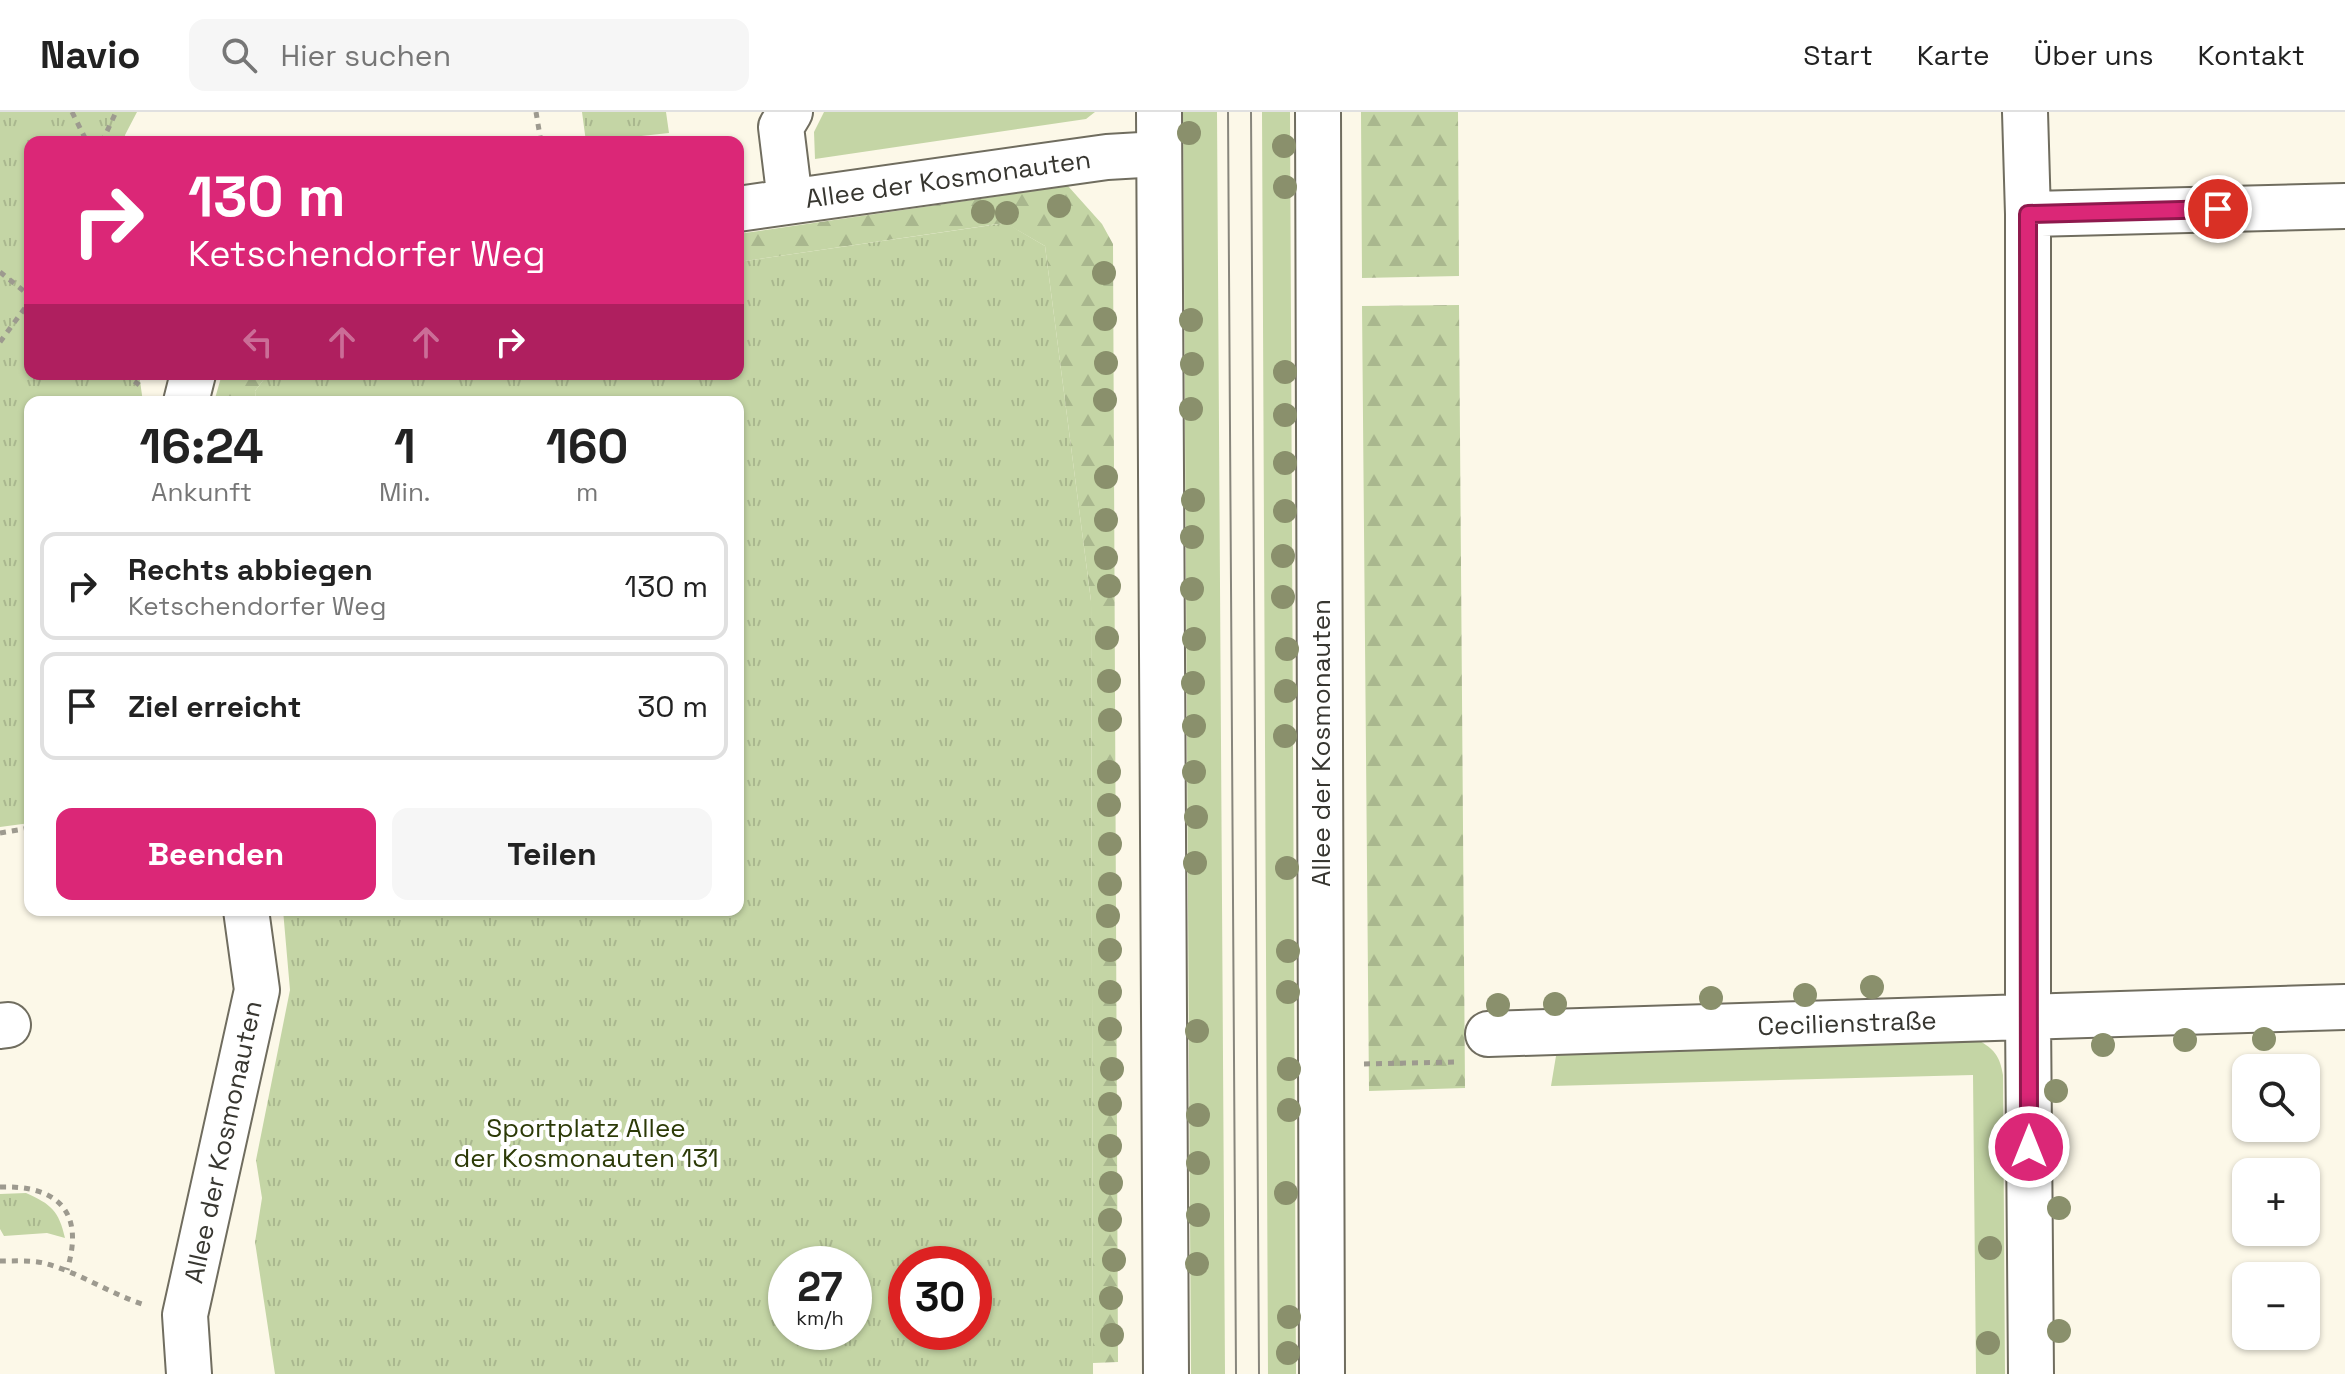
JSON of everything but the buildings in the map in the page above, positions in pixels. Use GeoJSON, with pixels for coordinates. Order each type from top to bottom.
{"type":"FeatureCollection","features":[{"type":"Feature","properties":{"kind":"street","name":"Allee der Kosmonauten"},"geometry":{"type":"LineString","coordinates":[[1318,112],[1322,1374]]}},
{"type":"Feature","properties":{"kind":"street"},"geometry":{"type":"LineString","coordinates":[[2025,112],[2028,214],[2031,1374]]}},
{"type":"Feature","properties":{"kind":"street"},"geometry":{"type":"LineString","coordinates":[[779,117],[790,201]]}},
{"type":"Feature","properties":{"kind":"street","name":"Allee der Kosmonauten"},"geometry":{"type":"LineString","coordinates":[[744,208],[1107,157],[1159,133],[1166,1374]]}},
{"type":"Feature","properties":{"kind":"street"},"geometry":{"type":"LineString","coordinates":[[2028,214],[2345,206]]}},
{"type":"Feature","properties":{"kind":"street","name":"Allee der Kosmonauten"},"geometry":{"type":"LineString","coordinates":[[189,1374],[185,1315],[257,990],[247,916]]}},
{"type":"Feature","properties":{"kind":"street","name":"Cecilienstraße"},"geometry":{"type":"LineString","coordinates":[[1488,1034],[2345,1007]]}},
{"type":"Feature","properties":{"kind":"path"},"geometry":{"type":"LineString","coordinates":[[72,112],[84,136]]}},
{"type":"Feature","properties":{"kind":"path"},"geometry":{"type":"LineString","coordinates":[[104,136],[116,112]]}},
{"type":"Feature","properties":{"kind":"path"},"geometry":{"type":"LineString","coordinates":[[536,112],[540,136]]}},
{"type":"Feature","properties":{"kind":"path"},"geometry":{"type":"LineString","coordinates":[[106,131],[107,136]]}},
{"type":"Feature","properties":{"kind":"path"},"geometry":{"type":"LineString","coordinates":[[0,272],[24,294]]}},
{"type":"Feature","properties":{"kind":"path"},"geometry":{"type":"LineString","coordinates":[[0,342],[24,308]]}},
{"type":"Feature","properties":{"kind":"path"},"geometry":{"type":"LineString","coordinates":[[0,833],[24,829]]}},
{"type":"Feature","properties":{"kind":"path"},"geometry":{"type":"LineString","coordinates":[[1359,1064],[1455,1062],[1488,1034]]}},
{"type":"Feature","properties":{"kind":"path"},"geometry":{"type":"LineString","coordinates":[[0,1187],[39,1189],[55,1197],[68,1213],[74,1231],[67,1270]]}},
{"type":"Feature","properties":{"kind":"path"},"geometry":{"type":"LineString","coordinates":[[0,1261],[40,1262],[67,1270],[113,1294],[185,1315]]}},
{"type":"Feature","properties":{"kind":"green space"},"geometry":{"type":"Polygon","coordinates":[[[0,112],[137,112],[125,136],[24,136],[24,380],[140,380],[142,396],[24,396],[24,824],[0,827],[0,112]]]}},
{"type":"Feature","properties":{"kind":"green space"},"geometry":{"type":"Polygon","coordinates":[[[582,112],[666,112],[669,133],[585,136],[582,112]]]}},
{"type":"Feature","properties":{"kind":"green space"},"geometry":{"type":"Polygon","coordinates":[[[824,112],[1095,112],[1086,119],[815,159],[814,132],[824,112]]]}},
{"type":"Feature","properties":{"kind":"green space"},"geometry":{"type":"Polygon","coordinates":[[[1183,112],[1217,112],[1225,1374],[1191,1374],[1183,112]]]}},
{"type":"Feature","properties":{"kind":"green space"},"geometry":{"type":"Polygon","coordinates":[[[1262,112],[1290,112],[1296,1374],[1268,1374],[1262,112]]]}},
{"type":"Feature","properties":{"kind":"green space"},"geometry":{"type":"Polygon","coordinates":[[[1361,112],[1458,112],[1459,276],[1362,278],[1361,112]]]}},
{"type":"Feature","properties":{"kind":"green space"},"geometry":{"type":"Polygon","coordinates":[[[1068,186],[1102,224],[1113,244],[1118,1362],[1093,1363],[1091,601],[1045,246],[1005,223],[744,261],[744,233],[1068,186]]]}},
{"type":"Feature","properties":{"kind":"green space","name":"Sportplatz Allee der Kosmonauten 131"},"geometry":{"type":"Polygon","coordinates":[[[1006,223],[1045,246],[1091,601],[1093,1374],[275,1374],[255,1242],[262,1198],[256,1160],[290,990],[284,916],[744,916],[744,396],[255,396],[255,391],[263,380],[744,380],[744,261],[1006,223]]]}},
{"type":"Feature","properties":{"kind":"green space"},"geometry":{"type":"Polygon","coordinates":[[[1459,305],[1465,1088],[1369,1091],[1362,306],[1459,305]]]}},
{"type":"Feature","properties":{"kind":"green space"},"geometry":{"type":"Polygon","coordinates":[[[220,380],[263,380],[255,391],[255,396],[216,396],[220,380]]]}},
{"type":"Feature","properties":{"kind":"green space"},"geometry":{"type":"Polygon","coordinates":[[[1978,1040],[1995,1054],[2003,1075],[2005,1374],[1976,1374],[1973,1075],[1551,1086],[1557,1050],[1978,1040]]]}},
{"type":"Feature","properties":{"kind":"green space"},"geometry":{"type":"Polygon","coordinates":[[[26,1193],[53,1210],[65,1238],[47,1233],[4,1236],[0,1229],[0,1194],[26,1193]]]}},
{"type":"Feature","properties":{"kind":"tram line"},"geometry":{"type":"LineString","coordinates":[[1228,112],[1236,1374]]}},
{"type":"Feature","properties":{"kind":"tram line"},"geometry":{"type":"LineString","coordinates":[[1251,112],[1259,1374]]}},
{"type":"Feature","properties":{"kind":"route"},"geometry":{"type":"LineString","coordinates":[[2029,1147],[2028,214],[2218,209]]}}]}
